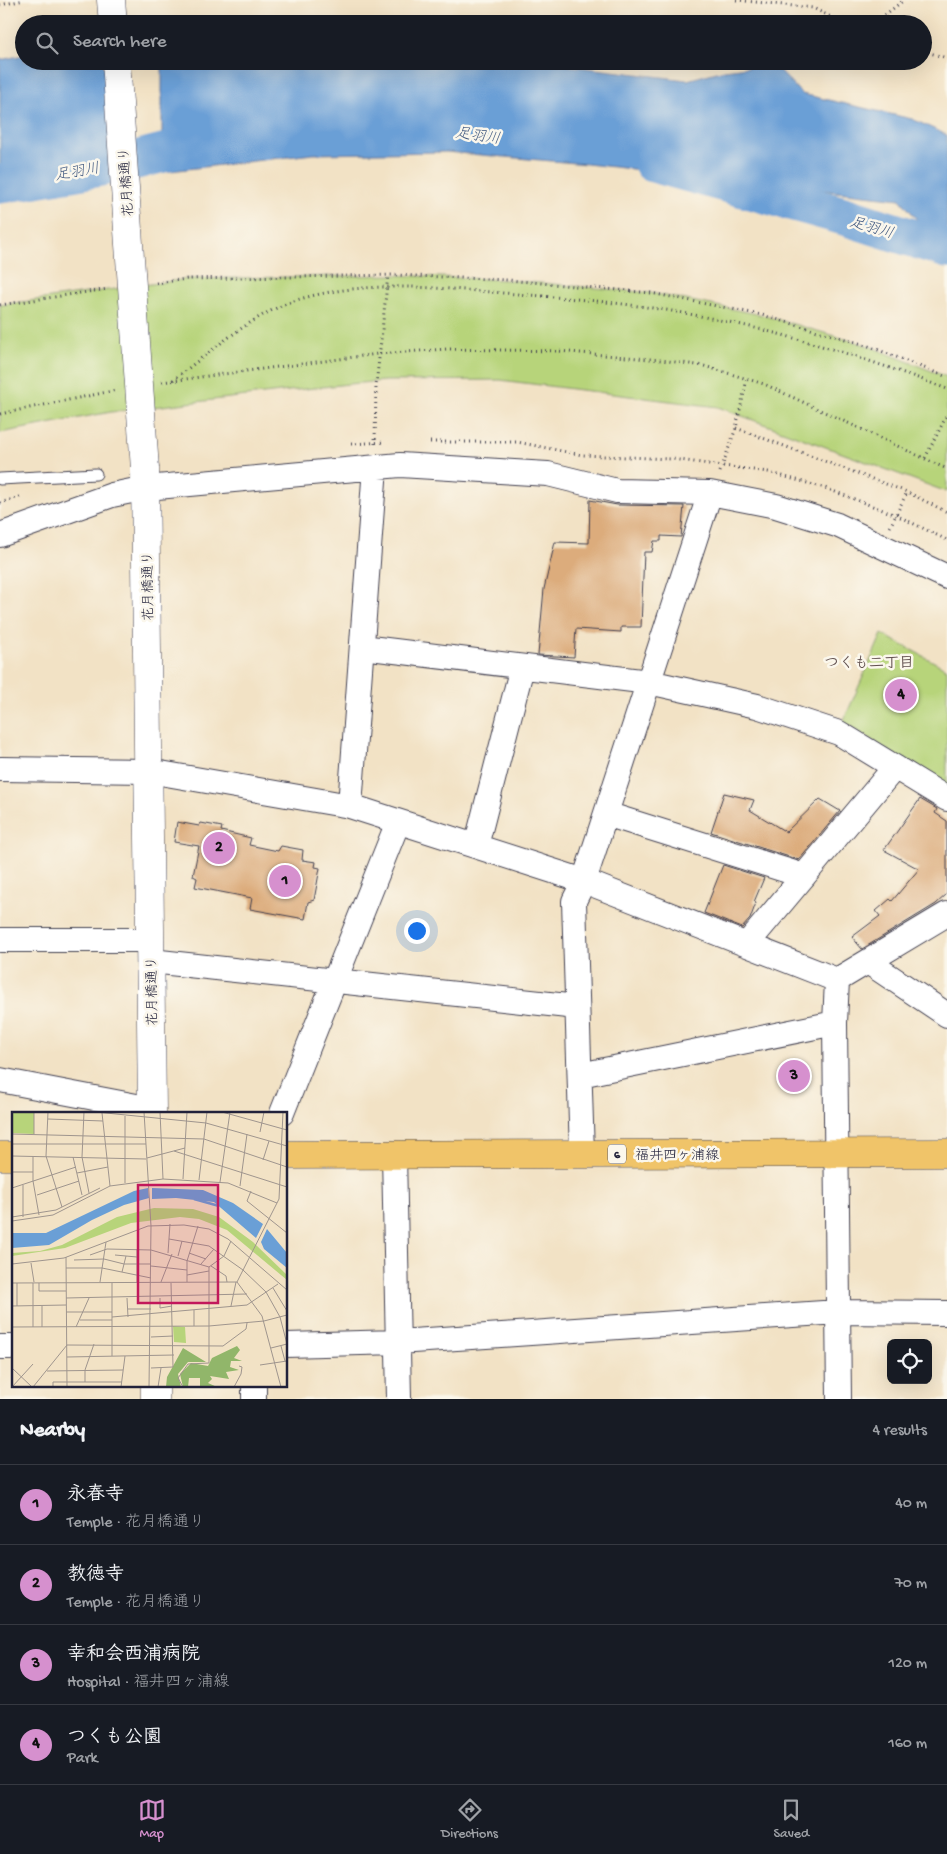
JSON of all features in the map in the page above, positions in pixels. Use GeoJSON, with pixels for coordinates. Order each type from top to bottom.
{"type":"FeatureCollection","features":[{"type":"Feature","properties":{"kind":"main road","name":"福井四ヶ浦線"},"geometry":{"type":"LineString","coordinates":[[288,1155],[947,1153]]}},
{"type":"Feature","properties":{"kind":"street"},"geometry":{"type":"LineString","coordinates":[[111,0],[112,15]]}},
{"type":"Feature","properties":{"kind":"street","name":"花月橋通り"},"geometry":{"type":"LineString","coordinates":[[117,70],[146,478],[152,1111]]}},
{"type":"Feature","properties":{"kind":"street"},"geometry":{"type":"LineString","coordinates":[[0,535],[112,495],[146,478],[400,465],[548,474],[617,491],[710,493],[776,506],[837,525],[947,577]]}},
{"type":"Feature","properties":{"kind":"street"},"geometry":{"type":"LineString","coordinates":[[350,806],[375,467]]}},
{"type":"Feature","properties":{"kind":"street"},"geometry":{"type":"LineString","coordinates":[[582,1154],[574,901],[584,881],[710,493]]}},
{"type":"Feature","properties":{"kind":"street"},"geometry":{"type":"LineString","coordinates":[[362,647],[649,682],[757,706],[839,733],[947,798]]}},
{"type":"Feature","properties":{"kind":"street"},"geometry":{"type":"LineString","coordinates":[[476,846],[522,667]]}},
{"type":"Feature","properties":{"kind":"street"},"geometry":{"type":"LineString","coordinates":[[747,944],[894,767]]}},
{"type":"Feature","properties":{"kind":"street"},"geometry":{"type":"LineString","coordinates":[[0,769],[148,771],[350,806],[584,881],[837,980]]}},
{"type":"Feature","properties":{"kind":"street"},"geometry":{"type":"LineString","coordinates":[[606,814],[804,876]]}},
{"type":"Feature","properties":{"kind":"street"},"geometry":{"type":"LineString","coordinates":[[282,1112],[398,822]]}},
{"type":"Feature","properties":{"kind":"street"},"geometry":{"type":"LineString","coordinates":[[837,980],[947,914]]}},
{"type":"Feature","properties":{"kind":"street"},"geometry":{"type":"LineString","coordinates":[[0,940],[150,951],[335,981],[577,1007]]}},
{"type":"Feature","properties":{"kind":"street"},"geometry":{"type":"LineString","coordinates":[[868,962],[947,1016]]}},
{"type":"Feature","properties":{"kind":"street"},"geometry":{"type":"LineString","coordinates":[[837,980],[835,1023],[838,1154],[839,1399]]}},
{"type":"Feature","properties":{"kind":"street"},"geometry":{"type":"LineString","coordinates":[[580,1075],[835,1023]]}},
{"type":"Feature","properties":{"kind":"street"},"geometry":{"type":"LineString","coordinates":[[0,1080],[152,1111]]}},
{"type":"Feature","properties":{"kind":"street"},"geometry":{"type":"LineString","coordinates":[[394,1154],[399,1399]]}},
{"type":"Feature","properties":{"kind":"street"},"geometry":{"type":"LineString","coordinates":[[288,1345],[398,1342],[838,1312],[947,1313]]}},
{"type":"Feature","properties":{"kind":"street"},"geometry":{"type":"LineString","coordinates":[[154,1386],[155,1399]]}},
{"type":"Feature","properties":{"kind":"street"},"geometry":{"type":"LineString","coordinates":[[254,1386],[254,1399]]}},
{"type":"Feature","properties":{"kind":"lane"},"geometry":{"type":"LineString","coordinates":[[0,478],[96,474]]}},
{"type":"Feature","properties":{"kind":"path"},"geometry":{"type":"LineString","coordinates":[[0,5],[24,0]]}},
{"type":"Feature","properties":{"kind":"path"},"geometry":{"type":"LineString","coordinates":[[736,0],[813,8],[827,15]]}},
{"type":"Feature","properties":{"kind":"path"},"geometry":{"type":"LineString","coordinates":[[885,15],[904,0]]}},
{"type":"Feature","properties":{"kind":"path"},"geometry":{"type":"LineString","coordinates":[[932,54],[947,58]]}},
{"type":"Feature","properties":{"kind":"path"},"geometry":{"type":"LineString","coordinates":[[376,419],[378,354],[388,287],[388,275]]}},
{"type":"Feature","properties":{"kind":"path"},"geometry":{"type":"LineString","coordinates":[[150,284],[187,279],[388,275],[508,280],[651,293],[771,318],[866,345],[947,377]]}},
{"type":"Feature","properties":{"kind":"path"},"geometry":{"type":"LineString","coordinates":[[172,380],[263,315],[299,299],[343,290],[388,287],[465,290],[576,298],[689,314],[795,338],[877,362],[947,389]]}},
{"type":"Feature","properties":{"kind":"path"},"geometry":{"type":"LineString","coordinates":[[0,305],[112,288]]}},
{"type":"Feature","properties":{"kind":"path"},"geometry":{"type":"LineString","coordinates":[[156,383],[378,354],[447,349],[558,351],[662,360],[704,366],[747,379],[947,469]]}},
{"type":"Feature","properties":{"kind":"path"},"geometry":{"type":"LineString","coordinates":[[723,465],[736,428],[747,379]]}},
{"type":"Feature","properties":{"kind":"path"},"geometry":{"type":"LineString","coordinates":[[0,414],[119,389]]}},
{"type":"Feature","properties":{"kind":"path"},"geometry":{"type":"LineString","coordinates":[[925,458],[947,416]]}},
{"type":"Feature","properties":{"kind":"path"},"geometry":{"type":"LineString","coordinates":[[736,428],[907,492],[947,512]]}},
{"type":"Feature","properties":{"kind":"path"},"geometry":{"type":"LineString","coordinates":[[896,515],[907,492]]}},
{"type":"Feature","properties":{"kind":"green space"},"geometry":{"type":"Polygon","coordinates":[[[394,275],[508,280],[651,293],[762,315],[866,345],[947,377],[947,492],[718,407],[500,380],[385,381],[348,384],[111,412],[0,433],[0,305],[187,279],[394,275]]]}},
{"type":"Feature","properties":{"kind":"green space"},"geometry":{"type":"Polygon","coordinates":[[[882,634],[947,669],[947,789],[843,722],[882,634]]]}},
{"type":"Feature","properties":{"kind":"water"},"geometry":{"type":"Polygon","coordinates":[[[15,57],[15,70],[117,70],[124,163],[0,197],[0,60],[15,57]]]}},
{"type":"Feature","properties":{"kind":"water"},"geometry":{"type":"Polygon","coordinates":[[[162,70],[603,70],[687,80],[724,70],[779,70],[802,94],[912,119],[947,135],[947,255],[900,199],[587,164],[446,152],[313,154],[162,172],[162,70]]]}},
{"type":"Feature","properties":{"kind":"building"},"geometry":{"type":"Polygon","coordinates":[[[590,500],[617,505],[684,506],[681,537],[661,536],[661,541],[654,541],[652,552],[644,552],[641,627],[621,627],[621,632],[576,629],[574,657],[538,655],[544,589],[555,542],[589,543],[590,500]]]}},
{"type":"Feature","properties":{"kind":"building"},"geometry":{"type":"Polygon","coordinates":[[[724,793],[754,800],[750,810],[786,832],[820,799],[840,811],[799,860],[711,832],[724,793]]]}},
{"type":"Feature","properties":{"kind":"building"},"geometry":{"type":"Polygon","coordinates":[[[920,799],[937,809],[935,813],[947,821],[947,894],[936,904],[862,949],[852,937],[880,916],[876,911],[890,899],[892,901],[919,869],[884,850],[920,799]]]}},
{"type":"Feature","properties":{"kind":"building"},"geometry":{"type":"Polygon","coordinates":[[[177,822],[199,826],[201,823],[222,827],[221,831],[251,838],[249,845],[278,851],[281,846],[303,850],[302,860],[316,862],[315,867],[320,868],[314,900],[308,902],[305,919],[250,909],[252,898],[195,887],[197,878],[193,876],[199,846],[174,842],[177,822]]]}},
{"type":"Feature","properties":{"kind":"building"},"geometry":{"type":"Polygon","coordinates":[[[723,865],[764,878],[754,902],[756,903],[750,919],[742,928],[704,913],[723,865]]]}},
{"type":"Feature","properties":{"kind":"waterway","name":"足羽川"},"geometry":{"type":"LineString","coordinates":[[0,184],[124,163],[214,140]]}},
{"type":"Feature","properties":{"kind":"waterway","name":"足羽川"},"geometry":{"type":"LineString","coordinates":[[653,163],[844,216],[947,249]]}},
{"type":"Feature","properties":{"kind":"place","name":"つくも公園"},"geometry":{"type":"Point","coordinates":[901,695]}},
{"type":"Feature","properties":{"kind":"place","name":"教徳寺"},"geometry":{"type":"Point","coordinates":[219,848]}},
{"type":"Feature","properties":{"kind":"place","name":"永春寺"},"geometry":{"type":"Point","coordinates":[285,881]}},
{"type":"Feature","properties":{"kind":"place","name":"幸和会西浦病院"},"geometry":{"type":"Point","coordinates":[794,1076]}},
{"type":"Feature","properties":{"kind":"district","name":"つくも二丁目"},"geometry":{"type":"Point","coordinates":[869,662]}}]}
